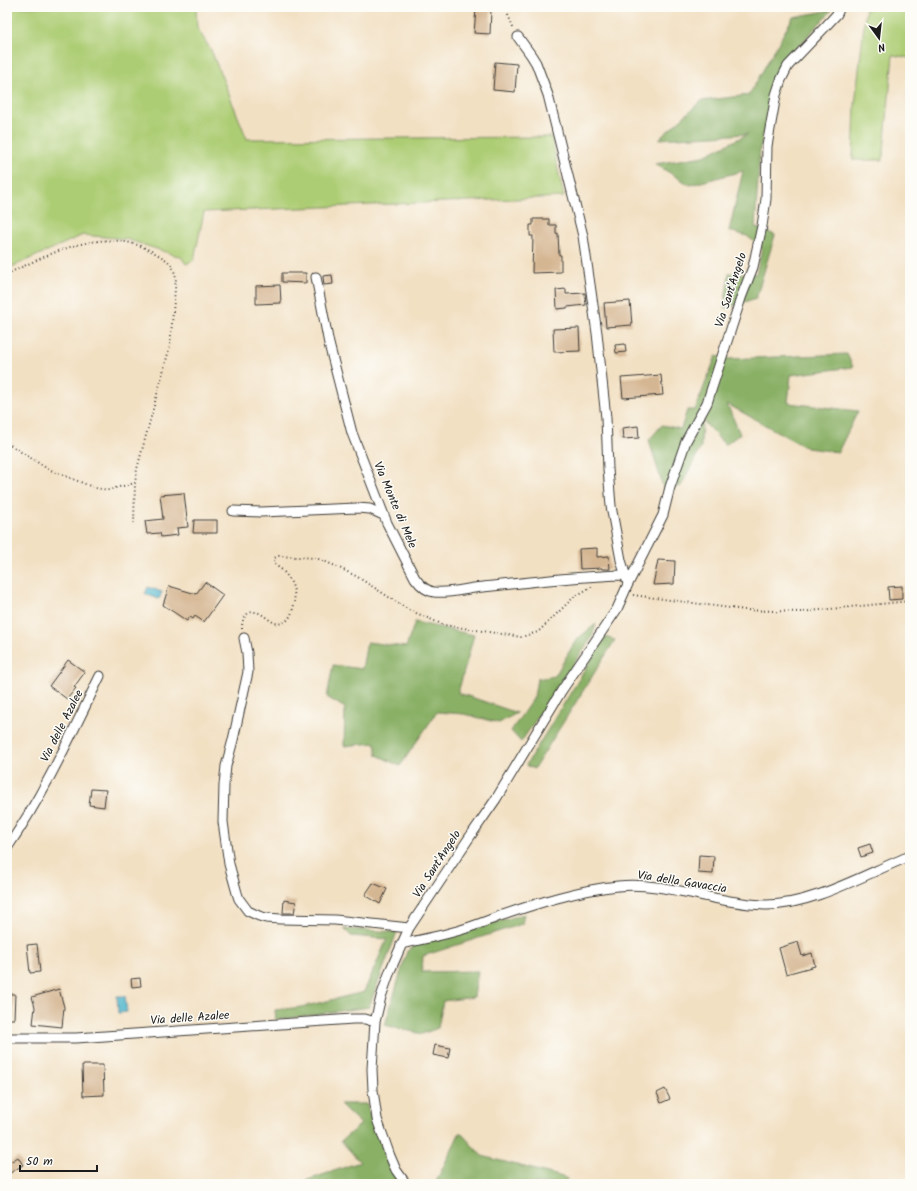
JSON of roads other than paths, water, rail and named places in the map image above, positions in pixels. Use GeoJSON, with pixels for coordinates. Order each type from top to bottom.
{"type":"FeatureCollection","features":[{"type":"Feature","properties":{"kind":"street","name":"Via Sant'Angelo"},"geometry":{"type":"LineString","coordinates":[[406,1184],[393,1164],[376,1111],[372,1079],[375,1022],[381,997],[390,971],[401,944],[410,928],[468,838],[496,799],[566,684],[616,609],[623,594],[626,580],[663,515],[670,487],[686,441],[707,403],[741,298],[753,267],[766,199],[767,146],[776,95],[781,80],[788,66],[825,27],[840,7]]}},
{"type":"Feature","properties":{"kind":"street"},"geometry":{"type":"LineString","coordinates":[[518,37],[536,63],[548,95],[583,236],[597,333],[606,418],[611,506],[626,580]]}},
{"type":"Feature","properties":{"kind":"street","name":"Via Monte di Mele"},"geometry":{"type":"LineString","coordinates":[[316,277],[328,344],[344,409],[352,433],[383,515],[415,578],[422,587],[432,592],[446,592],[578,577],[626,580]]}},
{"type":"Feature","properties":{"kind":"street"},"geometry":{"type":"LineString","coordinates":[[233,511],[261,512],[357,508],[370,509],[383,515]]}},
{"type":"Feature","properties":{"kind":"street"},"geometry":{"type":"LineString","coordinates":[[244,638],[247,653],[248,672],[226,766],[223,822],[229,864],[239,899],[248,911],[266,918],[335,920],[410,928]]}},
{"type":"Feature","properties":{"kind":"street","name":"Via delle Azalee"},"geometry":{"type":"LineString","coordinates":[[7,848],[44,790],[100,676]]}},
{"type":"Feature","properties":{"kind":"street","name":"Via della Gavaccia"},"geometry":{"type":"LineString","coordinates":[[401,944],[458,931],[523,908],[571,894],[619,886],[653,887],[713,899],[754,905],[785,904],[820,894],[910,856]]}},
{"type":"Feature","properties":{"kind":"street","name":"Via delle Azalee"},"geometry":{"type":"LineString","coordinates":[[7,1038],[76,1038],[353,1018],[375,1022]]}},
{"type":"Feature","properties":{"kind":"water"},"geometry":{"type":"Polygon","coordinates":[[[148,587],[162,592],[159,599],[145,594],[148,587]]]}},
{"type":"Feature","properties":{"kind":"water"},"geometry":{"type":"Polygon","coordinates":[[[117,996],[125,996],[127,1012],[118,1013],[117,996]]]}}]}
